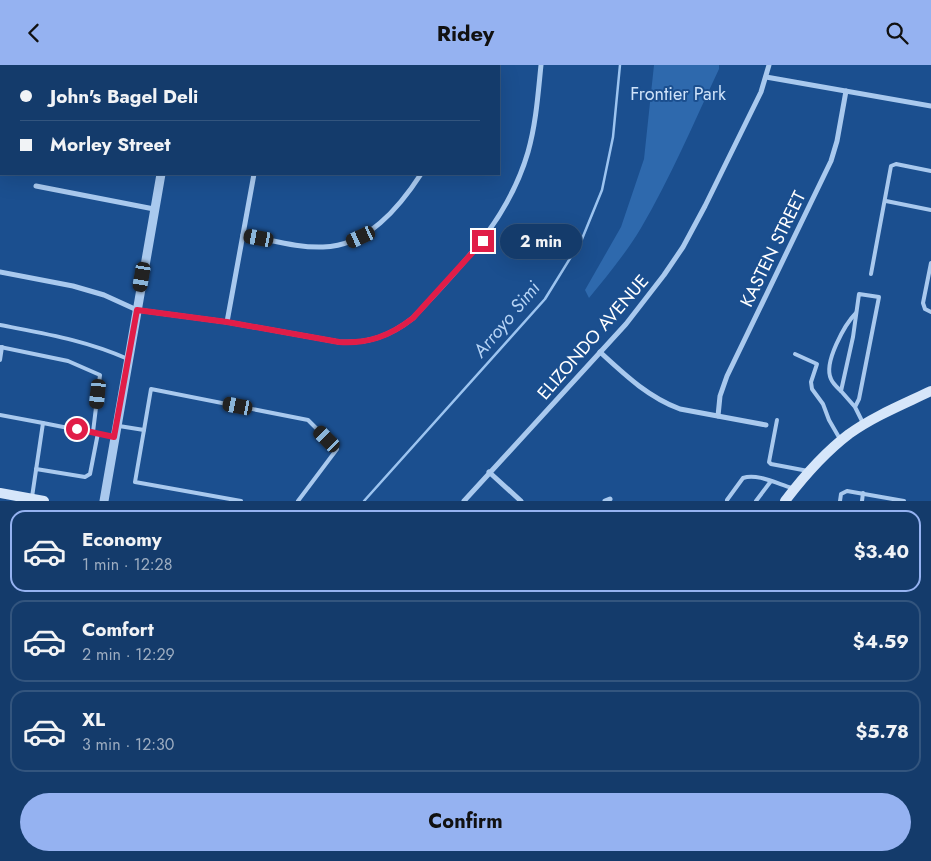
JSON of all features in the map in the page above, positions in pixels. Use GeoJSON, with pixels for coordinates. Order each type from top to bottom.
{"type":"FeatureCollection","features":[{"type":"Feature","properties":{"kind":"main road"},"geometry":{"type":"LineString","coordinates":[[785,501],[808,471],[842,441],[864,425],[931,392]]}},
{"type":"Feature","properties":{"kind":"main road"},"geometry":{"type":"LineString","coordinates":[[0,493],[21,499],[44,501]]}},
{"type":"Feature","properties":{"kind":"street"},"geometry":{"type":"LineString","coordinates":[[0,271],[81,288],[104,295],[137,310],[227,322],[339,342],[370,341],[386,336],[407,323],[468,258],[483,241],[503,211],[528,153],[535,121],[541,65]]}},
{"type":"Feature","properties":{"kind":"street","name":"ELIZONDO AVENUE"},"geometry":{"type":"LineString","coordinates":[[464,501],[646,301],[683,247],[705,206],[766,77],[769,65]]}},
{"type":"Feature","properties":{"kind":"street"},"geometry":{"type":"LineString","coordinates":[[766,77],[931,106]]}},
{"type":"Feature","properties":{"kind":"street","name":"KASTEN STREET"},"geometry":{"type":"LineString","coordinates":[[718,416],[720,396],[727,376],[831,161],[837,141],[846,91]]}},
{"type":"Feature","properties":{"kind":"street"},"geometry":{"type":"LineString","coordinates":[[104,501],[161,175]]}},
{"type":"Feature","properties":{"kind":"street"},"geometry":{"type":"LineString","coordinates":[[227,322],[254,175]]}},
{"type":"Feature","properties":{"kind":"street"},"geometry":{"type":"LineString","coordinates":[[243,235],[307,246],[323,247],[350,242],[373,229],[384,219],[413,187],[420,175]]}},
{"type":"Feature","properties":{"kind":"street"},"geometry":{"type":"LineString","coordinates":[[36,186],[154,209]]}},
{"type":"Feature","properties":{"kind":"street"},"geometry":{"type":"LineString","coordinates":[[600,353],[634,383],[655,398],[680,409],[766,425]]}},
{"type":"Feature","properties":{"kind":"street"},"geometry":{"type":"LineString","coordinates":[[489,472],[521,501]]}},
{"type":"Feature","properties":{"kind":"lane"},"geometry":{"type":"LineString","coordinates":[[871,274],[891,166],[896,164],[931,171]]}},
{"type":"Feature","properties":{"kind":"lane"},"geometry":{"type":"LineString","coordinates":[[886,201],[931,209]]}},
{"type":"Feature","properties":{"kind":"lane"},"geometry":{"type":"LineString","coordinates":[[931,263],[924,307],[931,312]]}},
{"type":"Feature","properties":{"kind":"lane"},"geometry":{"type":"LineString","coordinates":[[841,391],[860,294],[878,297],[860,399],[855,407]]}},
{"type":"Feature","properties":{"kind":"lane"},"geometry":{"type":"LineString","coordinates":[[856,313],[847,322],[828,365],[831,379],[855,407],[864,425]]}},
{"type":"Feature","properties":{"kind":"lane"},"geometry":{"type":"LineString","coordinates":[[0,325],[74,339],[128,359]]}},
{"type":"Feature","properties":{"kind":"lane"},"geometry":{"type":"LineString","coordinates":[[0,360],[1,347],[68,361],[100,375],[90,474],[85,477],[36,469]]}},
{"type":"Feature","properties":{"kind":"lane"},"geometry":{"type":"LineString","coordinates":[[795,353],[817,364],[811,382],[812,389],[823,405],[829,420],[842,441]]}},
{"type":"Feature","properties":{"kind":"lane"},"geometry":{"type":"LineString","coordinates":[[240,501],[135,482],[151,389],[308,420],[337,449],[298,501]]}},
{"type":"Feature","properties":{"kind":"lane"},"geometry":{"type":"LineString","coordinates":[[0,415],[114,437]]}},
{"type":"Feature","properties":{"kind":"lane"},"geometry":{"type":"LineString","coordinates":[[777,420],[771,464],[808,471]]}},
{"type":"Feature","properties":{"kind":"lane"},"geometry":{"type":"LineString","coordinates":[[32,499],[43,423]]}},
{"type":"Feature","properties":{"kind":"lane"},"geometry":{"type":"LineString","coordinates":[[116,425],[144,430]]}},
{"type":"Feature","properties":{"kind":"lane"},"geometry":{"type":"LineString","coordinates":[[727,500],[743,478],[746,477],[771,481],[795,489]]}},
{"type":"Feature","properties":{"kind":"lane"},"geometry":{"type":"LineString","coordinates":[[756,501],[771,481]]}},
{"type":"Feature","properties":{"kind":"lane"},"geometry":{"type":"LineString","coordinates":[[840,501],[843,492],[847,491],[904,501]]}},
{"type":"Feature","properties":{"kind":"lane"},"geometry":{"type":"LineString","coordinates":[[862,501],[863,493]]}},
{"type":"Feature","properties":{"kind":"green space","name":"Frontier Park"},"geometry":{"type":"Polygon","coordinates":[[[654,65],[719,65],[719,69],[652,209],[623,255],[589,298],[585,290],[621,227],[644,159],[654,65]]]}},
{"type":"Feature","properties":{"kind":"waterway","name":"Arroyo Simi"},"geometry":{"type":"LineString","coordinates":[[364,501],[545,299],[582,239],[602,190],[613,137],[620,65]]}},
{"type":"Feature","properties":{"kind":"route"},"geometry":{"type":"LineString","coordinates":[[77,429],[114,437],[137,310],[227,322],[339,342],[370,341],[386,336],[413,318],[483,241]]}}]}
